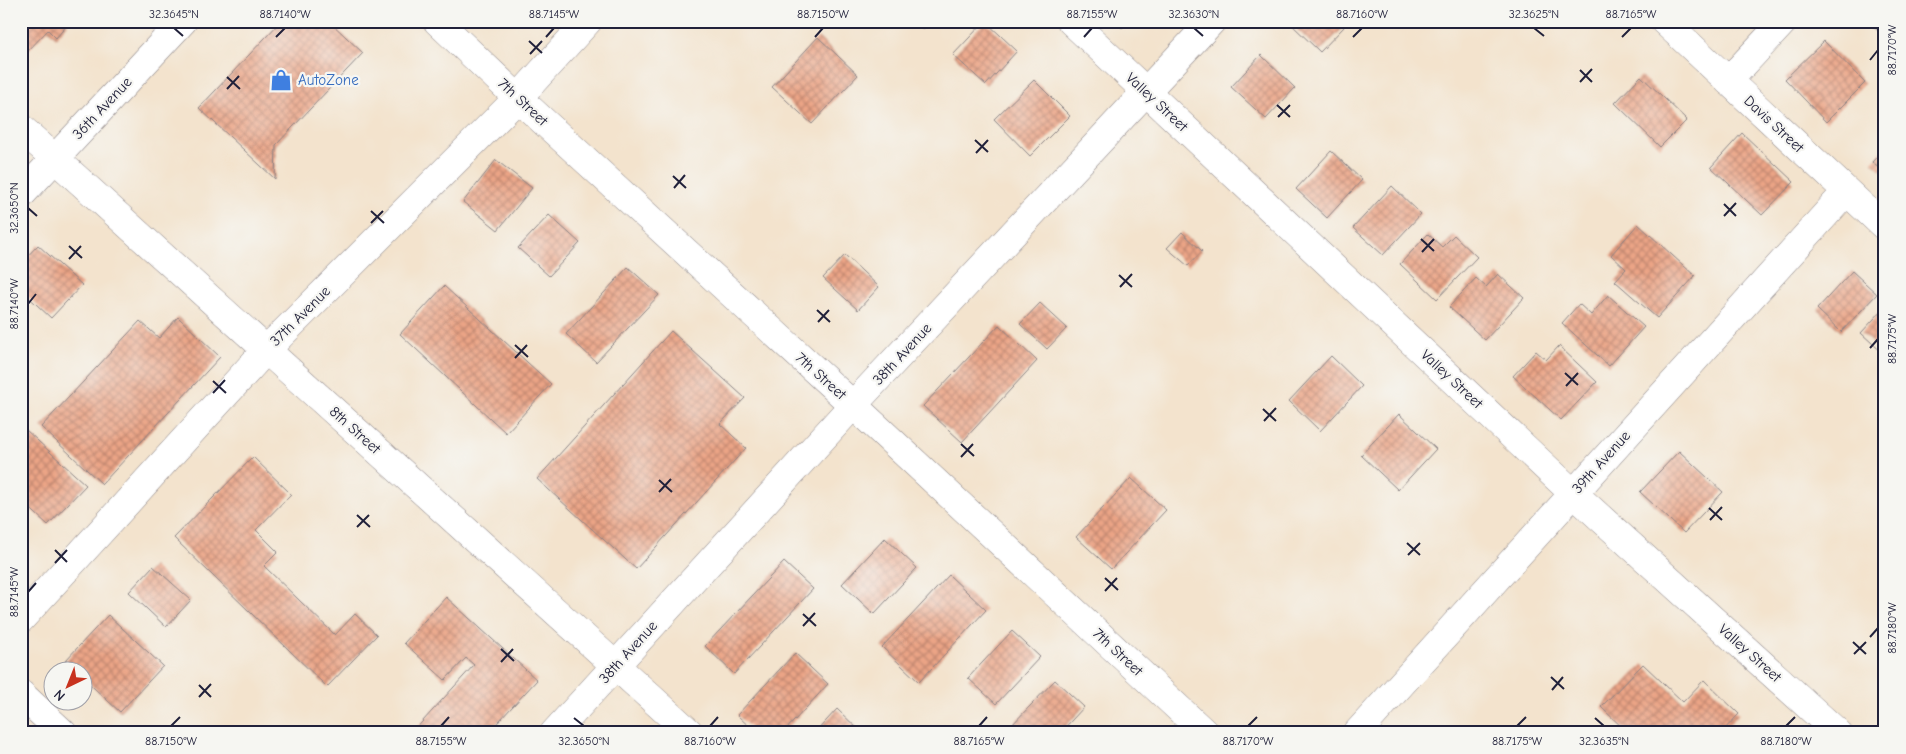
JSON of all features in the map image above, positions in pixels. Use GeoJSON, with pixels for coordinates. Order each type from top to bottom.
{"type":"FeatureCollection","features":[{"type":"Feature","properties":{"kind":"street","name":"36th Avenue"},"geometry":{"type":"LineString","coordinates":[[21,195],[183,21]]}},
{"type":"Feature","properties":{"kind":"street","name":"7th Street"},"geometry":{"type":"LineString","coordinates":[[437,21],[518,98],[853,405],[1204,733]]}},
{"type":"Feature","properties":{"kind":"street","name":"37th Avenue"},"geometry":{"type":"LineString","coordinates":[[21,619],[266,350],[518,98],[588,21]]}},
{"type":"Feature","properties":{"kind":"street","name":"Valley Street"},"geometry":{"type":"LineString","coordinates":[[1071,21],[1573,493],[1838,733]]}},
{"type":"Feature","properties":{"kind":"street","name":"38th Avenue"},"geometry":{"type":"LineString","coordinates":[[554,733],[853,405],[1212,21]]}},
{"type":"Feature","properties":{"kind":"street","name":"Davis Street"},"geometry":{"type":"LineString","coordinates":[[1664,21],[1885,227]]}},
{"type":"Feature","properties":{"kind":"street"},"geometry":{"type":"LineString","coordinates":[[1728,81],[1784,21]]}},
{"type":"Feature","properties":{"kind":"street","name":"8th Street"},"geometry":{"type":"LineString","coordinates":[[21,128],[690,733]]}},
{"type":"Feature","properties":{"kind":"street","name":"39th Avenue"},"geometry":{"type":"LineString","coordinates":[[1357,733],[1846,192]]}},
{"type":"Feature","properties":{"kind":"street"},"geometry":{"type":"LineString","coordinates":[[21,694],[63,733]]}},
{"type":"Feature","properties":{"kind":"building"},"geometry":{"type":"Polygon","coordinates":[[[21,21],[65,21],[68,24],[56,38],[48,30],[25,54],[21,50],[21,21]]]}},
{"type":"Feature","properties":{"kind":"building","name":"AutoZone"},"geometry":{"type":"Polygon","coordinates":[[[281,21],[329,21],[363,53],[276,145],[275,179],[199,108],[281,21]]]}},
{"type":"Feature","properties":{"kind":"building"},"geometry":{"type":"Polygon","coordinates":[[[914,21],[930,21],[923,29],[914,21]]]}},
{"type":"Feature","properties":{"kind":"building"},"geometry":{"type":"Polygon","coordinates":[[[985,21],[1017,51],[986,85],[953,55],[985,21]]]}},
{"type":"Feature","properties":{"kind":"building"},"geometry":{"type":"Polygon","coordinates":[[[1116,21],[1129,21],[1122,28],[1116,21]]]}},
{"type":"Feature","properties":{"kind":"building"},"geometry":{"type":"Polygon","coordinates":[[[1288,21],[1338,21],[1344,27],[1320,52],[1288,21]]]}},
{"type":"Feature","properties":{"kind":"building"},"geometry":{"type":"Polygon","coordinates":[[[1867,21],[1885,21],[1885,37],[1867,21]]]}},
{"type":"Feature","properties":{"kind":"building"},"geometry":{"type":"Polygon","coordinates":[[[818,37],[858,75],[812,124],[772,87],[818,37]]]}},
{"type":"Feature","properties":{"kind":"building"},"geometry":{"type":"Polygon","coordinates":[[[1824,41],[1865,83],[1826,122],[1785,79],[1824,41]]]}},
{"type":"Feature","properties":{"kind":"building"},"geometry":{"type":"Polygon","coordinates":[[[1261,55],[1295,88],[1266,119],[1231,87],[1261,55]]]}},
{"type":"Feature","properties":{"kind":"building"},"geometry":{"type":"Polygon","coordinates":[[[1641,76],[1687,120],[1660,147],[1615,103],[1641,76]]]}},
{"type":"Feature","properties":{"kind":"building"},"geometry":{"type":"Polygon","coordinates":[[[1034,80],[1070,116],[1030,156],[994,119],[1034,80]]]}},
{"type":"Feature","properties":{"kind":"building"},"geometry":{"type":"Polygon","coordinates":[[[1742,133],[1794,182],[1762,215],[1711,167],[1742,133]]]}},
{"type":"Feature","properties":{"kind":"building"},"geometry":{"type":"Polygon","coordinates":[[[1885,148],[1885,174],[1872,162],[1885,148]]]}},
{"type":"Feature","properties":{"kind":"building"},"geometry":{"type":"Polygon","coordinates":[[[1331,151],[1362,180],[1327,218],[1296,189],[1331,151]]]}},
{"type":"Feature","properties":{"kind":"building"},"geometry":{"type":"Polygon","coordinates":[[[496,160],[532,188],[498,230],[463,202],[496,160]]]}},
{"type":"Feature","properties":{"kind":"building"},"geometry":{"type":"Polygon","coordinates":[[[1392,186],[1421,214],[1383,255],[1353,228],[1392,186]]]}},
{"type":"Feature","properties":{"kind":"building"},"geometry":{"type":"Polygon","coordinates":[[[549,215],[580,243],[549,276],[518,248],[549,215]]]}},
{"type":"Feature","properties":{"kind":"building"},"geometry":{"type":"Polygon","coordinates":[[[1638,224],[1695,276],[1657,318],[1615,281],[1626,269],[1611,255],[1638,224]]]}},
{"type":"Feature","properties":{"kind":"building"},"geometry":{"type":"Polygon","coordinates":[[[1182,232],[1202,251],[1188,266],[1167,248],[1182,232]]]}},
{"type":"Feature","properties":{"kind":"building"},"geometry":{"type":"Polygon","coordinates":[[[1428,234],[1442,247],[1454,235],[1477,257],[1437,299],[1400,264],[1428,234]]]}},
{"type":"Feature","properties":{"kind":"building"},"geometry":{"type":"Polygon","coordinates":[[[38,245],[82,285],[51,318],[21,290],[21,263],[38,245]]]}},
{"type":"Feature","properties":{"kind":"building"},"geometry":{"type":"Polygon","coordinates":[[[845,255],[879,287],[858,310],[823,278],[845,255]]]}},
{"type":"Feature","properties":{"kind":"building"},"geometry":{"type":"Polygon","coordinates":[[[628,267],[659,295],[596,362],[566,334],[628,267]]]}},
{"type":"Feature","properties":{"kind":"building"},"geometry":{"type":"Polygon","coordinates":[[[1852,271],[1877,294],[1841,332],[1817,309],[1852,271]]]}},
{"type":"Feature","properties":{"kind":"building"},"geometry":{"type":"Polygon","coordinates":[[[1498,274],[1524,298],[1485,340],[1449,307],[1476,278],[1486,287],[1498,274]]]}},
{"type":"Feature","properties":{"kind":"building"},"geometry":{"type":"Polygon","coordinates":[[[444,286],[551,384],[506,433],[400,334],[444,286]]]}},
{"type":"Feature","properties":{"kind":"building"},"geometry":{"type":"Polygon","coordinates":[[[1608,295],[1644,327],[1609,366],[1562,323],[1579,304],[1591,315],[1608,295]]]}},
{"type":"Feature","properties":{"kind":"building"},"geometry":{"type":"Polygon","coordinates":[[[1040,303],[1067,328],[1047,349],[1020,324],[1040,303]]]}},
{"type":"Feature","properties":{"kind":"building"},"geometry":{"type":"Polygon","coordinates":[[[1885,307],[1885,355],[1861,333],[1885,307]]]}},
{"type":"Feature","properties":{"kind":"building"},"geometry":{"type":"Polygon","coordinates":[[[178,317],[220,357],[102,484],[41,427],[140,321],[159,338],[178,317]]]}},
{"type":"Feature","properties":{"kind":"building"},"geometry":{"type":"Polygon","coordinates":[[[999,325],[1037,361],[962,442],[923,406],[999,325]]]}},
{"type":"Feature","properties":{"kind":"building"},"geometry":{"type":"Polygon","coordinates":[[[671,331],[745,398],[720,424],[746,448],[636,569],[537,479],[671,331]]]}},
{"type":"Feature","properties":{"kind":"building"},"geometry":{"type":"Polygon","coordinates":[[[1559,346],[1597,382],[1561,420],[1513,376],[1536,351],[1546,360],[1559,346]]]}},
{"type":"Feature","properties":{"kind":"building"},"geometry":{"type":"Polygon","coordinates":[[[1331,356],[1362,386],[1320,431],[1289,401],[1331,356]]]}},
{"type":"Feature","properties":{"kind":"building"},"geometry":{"type":"Polygon","coordinates":[[[1399,414],[1436,449],[1398,490],[1361,455],[1399,414]]]}},
{"type":"Feature","properties":{"kind":"building"},"geometry":{"type":"Polygon","coordinates":[[[26,430],[86,485],[48,525],[21,500],[21,435],[26,430]]]}},
{"type":"Feature","properties":{"kind":"building"},"geometry":{"type":"Polygon","coordinates":[[[1679,451],[1723,492],[1684,533],[1640,492],[1679,451]]]}},
{"type":"Feature","properties":{"kind":"building"},"geometry":{"type":"Polygon","coordinates":[[[253,457],[291,494],[256,530],[278,552],[264,566],[335,635],[355,614],[377,635],[327,687],[174,538],[253,457]]]}},
{"type":"Feature","properties":{"kind":"building"},"geometry":{"type":"Polygon","coordinates":[[[1131,478],[1166,510],[1111,569],[1076,537],[1131,478]]]}},
{"type":"Feature","properties":{"kind":"building"},"geometry":{"type":"Polygon","coordinates":[[[885,538],[917,568],[874,614],[842,584],[885,538]]]}},
{"type":"Feature","properties":{"kind":"building"},"geometry":{"type":"Polygon","coordinates":[[[784,562],[813,589],[734,674],[705,646],[784,562]]]}},
{"type":"Feature","properties":{"kind":"building"},"geometry":{"type":"Polygon","coordinates":[[[153,566],[191,600],[166,627],[129,592],[153,566]]]}},
{"type":"Feature","properties":{"kind":"building"},"geometry":{"type":"Polygon","coordinates":[[[949,575],[986,610],[919,682],[882,647],[949,575]]]}},
{"type":"Feature","properties":{"kind":"building"},"geometry":{"type":"Polygon","coordinates":[[[446,597],[537,680],[488,733],[412,733],[474,665],[466,658],[445,680],[404,643],[446,597]]]}},
{"type":"Feature","properties":{"kind":"building"},"geometry":{"type":"Polygon","coordinates":[[[108,615],[163,666],[120,712],[92,686],[92,662],[65,661],[108,615]]]}},
{"type":"Feature","properties":{"kind":"building"},"geometry":{"type":"Polygon","coordinates":[[[1012,631],[1040,657],[996,704],[968,678],[1012,631]]]}},
{"type":"Feature","properties":{"kind":"building"},"geometry":{"type":"Polygon","coordinates":[[[795,653],[828,684],[783,733],[756,733],[737,715],[795,653]]]}},
{"type":"Feature","properties":{"kind":"building"},"geometry":{"type":"Polygon","coordinates":[[[1643,664],[1683,702],[1704,680],[1739,714],[1721,733],[1628,733],[1601,707],[1643,664]]]}},
{"type":"Feature","properties":{"kind":"building"},"geometry":{"type":"Polygon","coordinates":[[[1055,680],[1084,707],[1060,733],[1012,733],[1008,729],[1055,680]]]}},
{"type":"Feature","properties":{"kind":"building"},"geometry":{"type":"Polygon","coordinates":[[[837,709],[862,733],[815,733],[837,709]]]}},
{"type":"Feature","properties":{"kind":"place","name":"AutoZone"},"geometry":{"type":"Point","coordinates":[281,80]}}]}
